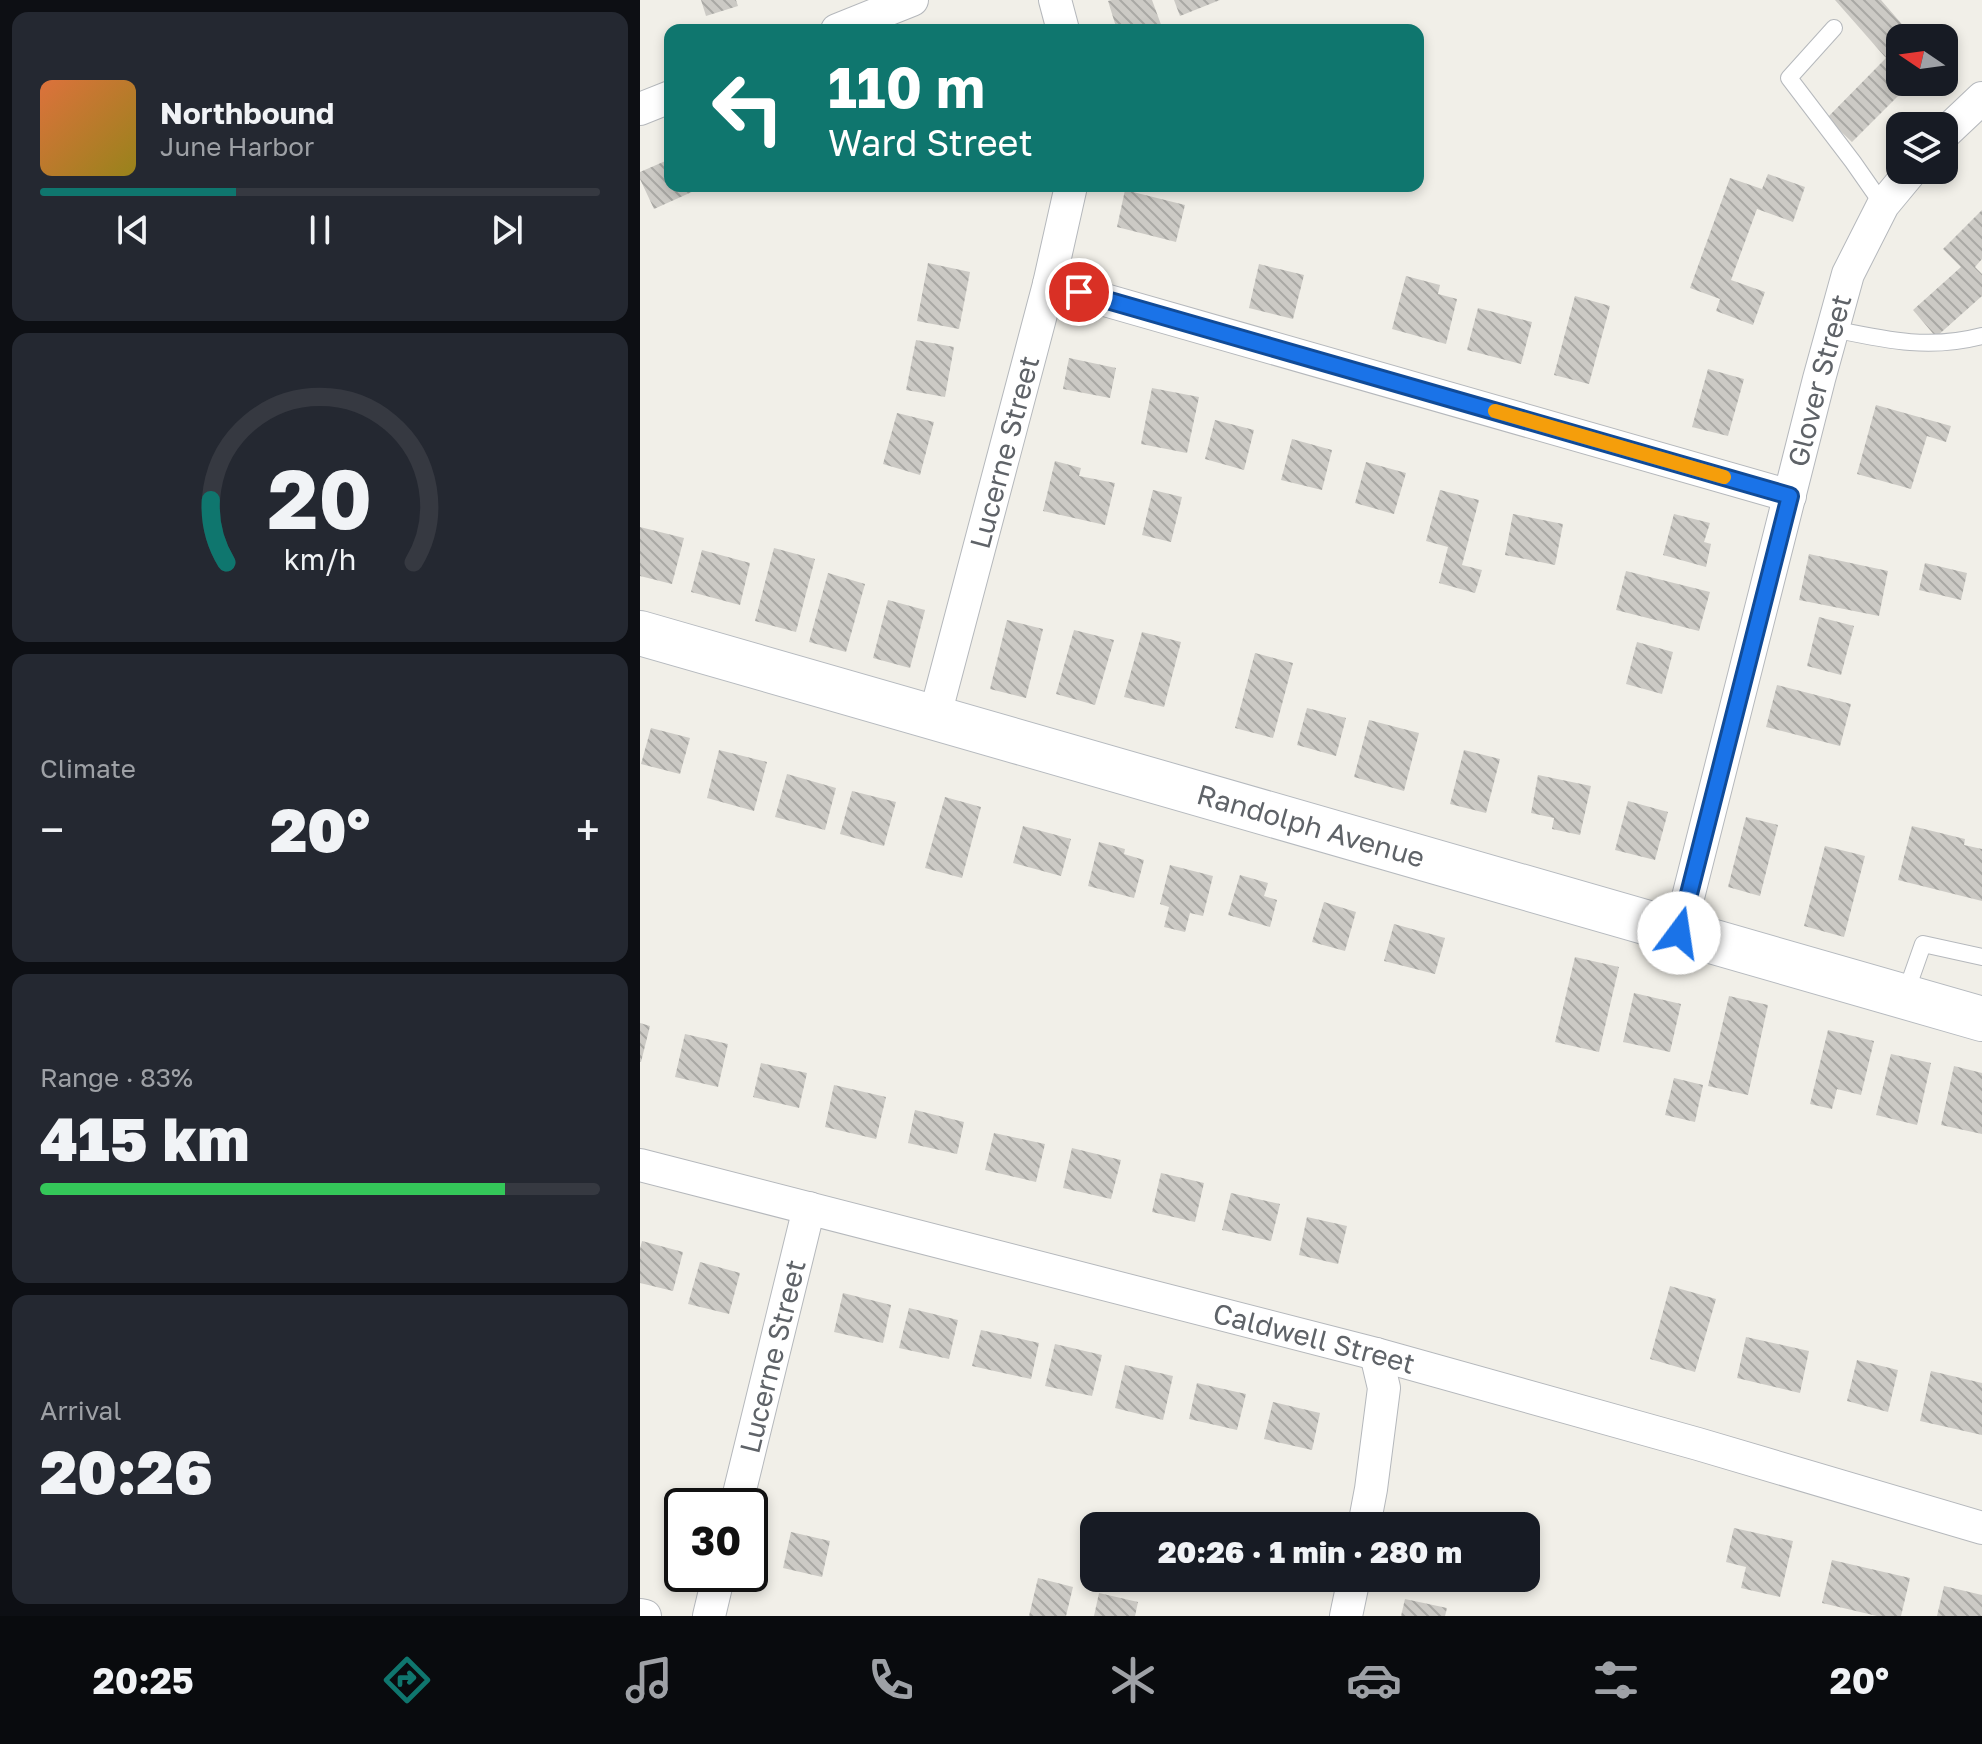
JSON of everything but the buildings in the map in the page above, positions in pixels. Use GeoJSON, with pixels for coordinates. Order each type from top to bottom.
{"type":"FeatureCollection","features":[{"type":"Feature","properties":{"kind":"street"},"geometry":{"type":"LineString","coordinates":[[852,24],[912,0]]}},
{"type":"Feature","properties":{"kind":"street"},"geometry":{"type":"LineString","coordinates":[[1055,0],[1061,24]]}},
{"type":"Feature","properties":{"kind":"street"},"geometry":{"type":"LineString","coordinates":[[1958,121],[1982,98]]}},
{"type":"Feature","properties":{"kind":"street"},"geometry":{"type":"LineString","coordinates":[[640,109],[664,99]]}},
{"type":"Feature","properties":{"kind":"street","name":"Glover Street"},"geometry":{"type":"LineString","coordinates":[[1679,933],[1848,274],[1883,205],[1900,184]]}},
{"type":"Feature","properties":{"kind":"street","name":"Lucerne Street"},"geometry":{"type":"LineString","coordinates":[[934,719],[1049,284],[1070,192]]}},
{"type":"Feature","properties":{"kind":"street"},"geometry":{"type":"LineString","coordinates":[[1049,284],[1790,496]]}},
{"type":"Feature","properties":{"kind":"street","name":"Randolph Avenue"},"geometry":{"type":"LineString","coordinates":[[640,633],[1982,1019]]}},
{"type":"Feature","properties":{"kind":"street","name":"Caldwell Street"},"geometry":{"type":"LineString","coordinates":[[640,1165],[1376,1354],[1982,1528]]}},
{"type":"Feature","properties":{"kind":"street","name":"Lucerne Street"},"geometry":{"type":"LineString","coordinates":[[740,1488],[809,1208]]}},
{"type":"Feature","properties":{"kind":"street"},"geometry":{"type":"LineString","coordinates":[[1367,1512],[1384,1388],[1376,1354]]}},
{"type":"Feature","properties":{"kind":"street"},"geometry":{"type":"LineString","coordinates":[[709,1616],[715,1592]]}},
{"type":"Feature","properties":{"kind":"street"},"geometry":{"type":"LineString","coordinates":[[1346,1616],[1351,1592]]}},
{"type":"Feature","properties":{"kind":"lane"},"geometry":{"type":"LineString","coordinates":[[1834,28],[1789,78],[1883,205]]}},
{"type":"Feature","properties":{"kind":"lane"},"geometry":{"type":"LineString","coordinates":[[1833,329],[1924,344],[1982,336]]}},
{"type":"Feature","properties":{"kind":"lane"},"geometry":{"type":"LineString","coordinates":[[1904,997],[1923,944],[1982,957]]}},
{"type":"Feature","properties":{"kind":"slow traffic"},"geometry":{"type":"LineString","coordinates":[[1495,411],[1724,477]]}},
{"type":"Feature","properties":{"kind":"route"},"geometry":{"type":"LineString","coordinates":[[1079,292],[1790,496],[1679,933]]}}]}
